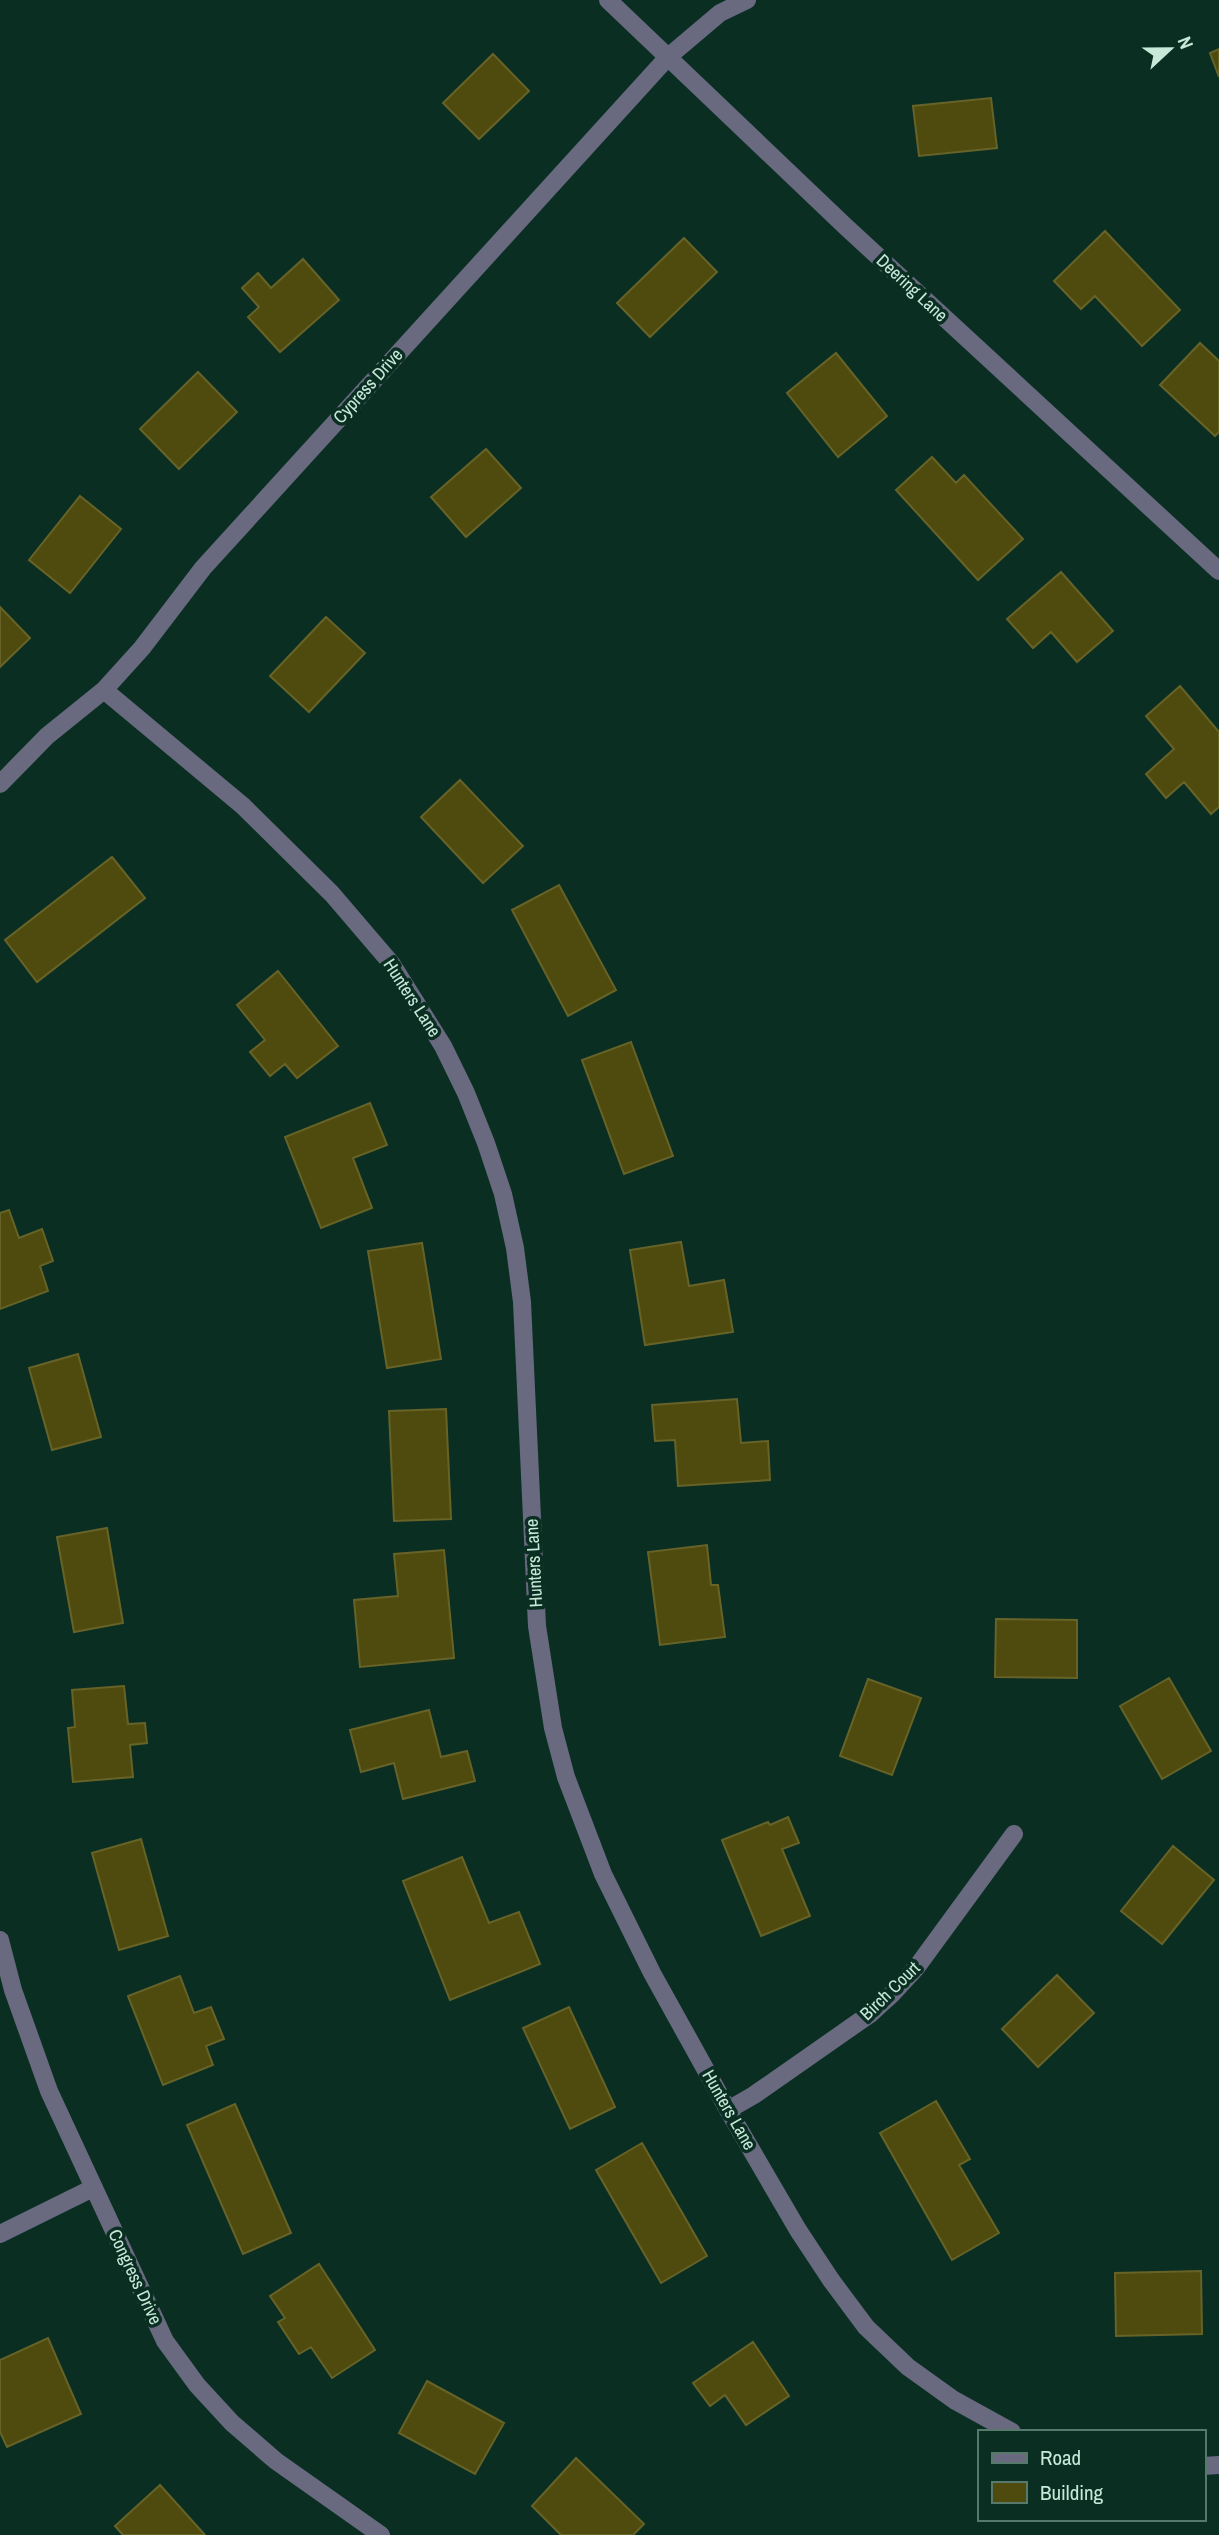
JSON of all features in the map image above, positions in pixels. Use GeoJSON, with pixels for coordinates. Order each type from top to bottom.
{"type":"FeatureCollection","features":[{"type":"Feature","properties":{"kind":"street","name":"Deering Lane"},"geometry":{"type":"LineString","coordinates":[[608,0],[845,226],[1219,571]]}},
{"type":"Feature","properties":{"kind":"street","name":"Cypress Drive"},"geometry":{"type":"LineString","coordinates":[[0,784],[47,736],[104,690],[142,648],[203,568],[668,57],[720,13],[747,0]]}},
{"type":"Feature","properties":{"kind":"street","name":"Hunters Lane"},"geometry":{"type":"LineString","coordinates":[[104,690],[243,806],[332,894],[391,963],[443,1046],[467,1093],[503,1194],[515,1248],[522,1302],[537,1626],[556,1740],[566,1777],[603,1874],[652,1973],[728,2110],[798,2230],[866,2327],[908,2367],[954,2400],[1008,2430]]}},
{"type":"Feature","properties":{"kind":"street","name":"Birch Court"},"geometry":{"type":"LineString","coordinates":[[728,2110],[754,2095],[870,2014],[893,1993],[916,1968],[1014,1834]]}},
{"type":"Feature","properties":{"kind":"street","name":"Congress Drive"},"geometry":{"type":"LineString","coordinates":[[0,1940],[13,1990],[49,2091],[165,2341],[197,2385],[232,2423],[276,2462],[381,2535]]}},
{"type":"Feature","properties":{"kind":"street"},"geometry":{"type":"LineString","coordinates":[[0,2234],[93,2188]]}},
{"type":"Feature","properties":{"kind":"building"},"geometry":{"type":"Polygon","coordinates":[[[1219,49],[1219,77],[1210,53],[1219,49]]]}},
{"type":"Feature","properties":{"kind":"building"},"geometry":{"type":"Polygon","coordinates":[[[493,54],[529,91],[479,139],[443,103],[493,54]]]}},
{"type":"Feature","properties":{"kind":"building"},"geometry":{"type":"Polygon","coordinates":[[[991,98],[997,148],[919,156],[913,106],[991,98]]]}},
{"type":"Feature","properties":{"kind":"building"},"geometry":{"type":"Polygon","coordinates":[[[1105,231],[1180,310],[1142,346],[1095,296],[1081,309],[1054,281],[1105,231]]]}},
{"type":"Feature","properties":{"kind":"building"},"geometry":{"type":"Polygon","coordinates":[[[684,238],[717,272],[650,337],[617,303],[684,238]]]}},
{"type":"Feature","properties":{"kind":"building"},"geometry":{"type":"Polygon","coordinates":[[[303,259],[339,300],[280,352],[248,317],[259,307],[242,288],[258,273],[271,288],[303,259]]]}},
{"type":"Feature","properties":{"kind":"building"},"geometry":{"type":"Polygon","coordinates":[[[1200,343],[1219,361],[1219,432],[1215,436],[1160,385],[1200,343]]]}},
{"type":"Feature","properties":{"kind":"building"},"geometry":{"type":"Polygon","coordinates":[[[836,353],[887,416],[838,457],[787,393],[836,353]]]}},
{"type":"Feature","properties":{"kind":"building"},"geometry":{"type":"Polygon","coordinates":[[[198,372],[237,412],[179,469],[140,429],[198,372]]]}},
{"type":"Feature","properties":{"kind":"building"},"geometry":{"type":"Polygon","coordinates":[[[486,449],[521,488],[466,537],[431,497],[486,449]]]}},
{"type":"Feature","properties":{"kind":"building"},"geometry":{"type":"Polygon","coordinates":[[[932,457],[956,483],[964,475],[1023,539],[978,580],[896,490],[932,457]]]}},
{"type":"Feature","properties":{"kind":"building"},"geometry":{"type":"Polygon","coordinates":[[[80,496],[121,529],[70,593],[29,560],[80,496]]]}},
{"type":"Feature","properties":{"kind":"building"},"geometry":{"type":"Polygon","coordinates":[[[1061,572],[1113,631],[1077,662],[1051,632],[1033,648],[1007,619],[1061,572]]]}},
{"type":"Feature","properties":{"kind":"building"},"geometry":{"type":"Polygon","coordinates":[[[0,607],[30,638],[0,667],[0,607]]]}},
{"type":"Feature","properties":{"kind":"building"},"geometry":{"type":"Polygon","coordinates":[[[326,617],[365,653],[309,712],[270,676],[326,617]]]}},
{"type":"Feature","properties":{"kind":"building"},"geometry":{"type":"Polygon","coordinates":[[[1180,686],[1219,732],[1219,807],[1211,814],[1184,782],[1166,798],[1146,774],[1174,749],[1146,716],[1180,686]]]}},
{"type":"Feature","properties":{"kind":"building"},"geometry":{"type":"Polygon","coordinates":[[[460,780],[523,846],[483,883],[421,817],[460,780]]]}},
{"type":"Feature","properties":{"kind":"building"},"geometry":{"type":"Polygon","coordinates":[[[112,857],[145,898],[37,982],[5,940],[112,857]]]}},
{"type":"Feature","properties":{"kind":"building"},"geometry":{"type":"Polygon","coordinates":[[[559,885],[616,990],[568,1016],[512,910],[559,885]]]}},
{"type":"Feature","properties":{"kind":"building"},"geometry":{"type":"Polygon","coordinates":[[[278,971],[338,1046],[297,1078],[285,1064],[270,1076],[250,1052],[265,1040],[237,1005],[278,971]]]}},
{"type":"Feature","properties":{"kind":"building"},"geometry":{"type":"Polygon","coordinates":[[[631,1042],[673,1156],[624,1174],[582,1060],[631,1042]]]}},
{"type":"Feature","properties":{"kind":"building"},"geometry":{"type":"Polygon","coordinates":[[[370,1103],[387,1145],[353,1158],[372,1208],[321,1228],[285,1137],[370,1103]]]}},
{"type":"Feature","properties":{"kind":"building"},"geometry":{"type":"Polygon","coordinates":[[[9,1210],[19,1238],[42,1229],[53,1261],[40,1266],[48,1291],[0,1309],[0,1213],[9,1210]]]}},
{"type":"Feature","properties":{"kind":"building"},"geometry":{"type":"Polygon","coordinates":[[[681,1242],[689,1286],[724,1280],[733,1332],[645,1345],[630,1250],[681,1242]]]}},
{"type":"Feature","properties":{"kind":"building"},"geometry":{"type":"Polygon","coordinates":[[[422,1243],[441,1359],[387,1368],[368,1251],[422,1243]]]}},
{"type":"Feature","properties":{"kind":"building"},"geometry":{"type":"Polygon","coordinates":[[[78,1354],[101,1437],[52,1450],[29,1368],[78,1354]]]}},
{"type":"Feature","properties":{"kind":"building"},"geometry":{"type":"Polygon","coordinates":[[[737,1399],[741,1443],[768,1441],[770,1480],[678,1486],[675,1440],[655,1441],[652,1405],[737,1399]]]}},
{"type":"Feature","properties":{"kind":"building"},"geometry":{"type":"Polygon","coordinates":[[[446,1409],[451,1519],[394,1521],[389,1411],[446,1409]]]}},
{"type":"Feature","properties":{"kind":"building"},"geometry":{"type":"Polygon","coordinates":[[[107,1528],[123,1623],[74,1632],[57,1537],[107,1528]]]}},
{"type":"Feature","properties":{"kind":"building"},"geometry":{"type":"Polygon","coordinates":[[[707,1545],[711,1585],[718,1585],[725,1637],[660,1645],[648,1552],[707,1545]]]}},
{"type":"Feature","properties":{"kind":"building"},"geometry":{"type":"Polygon","coordinates":[[[444,1550],[454,1658],[360,1667],[354,1600],[398,1596],[394,1554],[444,1550]]]}},
{"type":"Feature","properties":{"kind":"building"},"geometry":{"type":"Polygon","coordinates":[[[996,1619],[1077,1620],[1077,1678],[995,1677],[996,1619]]]}},
{"type":"Feature","properties":{"kind":"building"},"geometry":{"type":"Polygon","coordinates":[[[1169,1678],[1211,1751],[1162,1779],[1120,1706],[1169,1678]]]}},
{"type":"Feature","properties":{"kind":"building"},"geometry":{"type":"Polygon","coordinates":[[[868,1679],[921,1698],[892,1775],[840,1756],[868,1679]]]}},
{"type":"Feature","properties":{"kind":"building"},"geometry":{"type":"Polygon","coordinates":[[[124,1686],[128,1724],[145,1723],[147,1743],[130,1745],[133,1777],[73,1782],[68,1728],[75,1727],[72,1690],[124,1686]]]}},
{"type":"Feature","properties":{"kind":"building"},"geometry":{"type":"Polygon","coordinates":[[[429,1710],[441,1757],[467,1751],[475,1781],[403,1799],[394,1763],[361,1772],[350,1730],[429,1710]]]}},
{"type":"Feature","properties":{"kind":"building"},"geometry":{"type":"Polygon","coordinates":[[[788,1817],[799,1843],[782,1849],[810,1916],[761,1936],[722,1840],[788,1817]]]}},
{"type":"Feature","properties":{"kind":"building"},"geometry":{"type":"Polygon","coordinates":[[[141,1839],[168,1936],[119,1950],[92,1853],[141,1839]]]}},
{"type":"Feature","properties":{"kind":"building"},"geometry":{"type":"Polygon","coordinates":[[[1173,1846],[1214,1880],[1162,1944],[1121,1911],[1173,1846]]]}},
{"type":"Feature","properties":{"kind":"building"},"geometry":{"type":"Polygon","coordinates":[[[462,1857],[489,1923],[519,1912],[540,1964],[450,2000],[403,1881],[462,1857]]]}},
{"type":"Feature","properties":{"kind":"building"},"geometry":{"type":"Polygon","coordinates":[[[1057,1975],[1094,2013],[1038,2067],[1002,2029],[1057,1975]]]}},
{"type":"Feature","properties":{"kind":"building"},"geometry":{"type":"Polygon","coordinates":[[[180,1976],[194,2013],[211,2007],[224,2039],[206,2046],[213,2065],[163,2085],[128,1996],[180,1976]]]}},
{"type":"Feature","properties":{"kind":"building"},"geometry":{"type":"Polygon","coordinates":[[[569,2007],[615,2107],[570,2129],[523,2028],[569,2007]]]}},
{"type":"Feature","properties":{"kind":"building"},"geometry":{"type":"Polygon","coordinates":[[[936,2101],[970,2159],[959,2165],[999,2233],[952,2260],[880,2133],[936,2101]]]}},
{"type":"Feature","properties":{"kind":"building"},"geometry":{"type":"Polygon","coordinates":[[[235,2104],[291,2233],[243,2254],[187,2125],[235,2104]]]}},
{"type":"Feature","properties":{"kind":"building"},"geometry":{"type":"Polygon","coordinates":[[[642,2143],[707,2256],[661,2283],[596,2170],[642,2143]]]}},
{"type":"Feature","properties":{"kind":"building"},"geometry":{"type":"Polygon","coordinates":[[[319,2264],[375,2350],[332,2378],[311,2347],[299,2354],[278,2322],[285,2318],[270,2296],[319,2264]]]}},
{"type":"Feature","properties":{"kind":"building"},"geometry":{"type":"Polygon","coordinates":[[[1201,2271],[1202,2334],[1116,2336],[1115,2273],[1201,2271]]]}},
{"type":"Feature","properties":{"kind":"building"},"geometry":{"type":"Polygon","coordinates":[[[48,2338],[81,2414],[7,2447],[0,2432],[0,2360],[48,2338]]]}},
{"type":"Feature","properties":{"kind":"building"},"geometry":{"type":"Polygon","coordinates":[[[753,2342],[789,2396],[746,2425],[725,2395],[710,2406],[693,2383],[753,2342]]]}},
{"type":"Feature","properties":{"kind":"building"},"geometry":{"type":"Polygon","coordinates":[[[427,2381],[504,2423],[475,2474],[399,2433],[427,2381]]]}},
{"type":"Feature","properties":{"kind":"building"},"geometry":{"type":"Polygon","coordinates":[[[576,2458],[644,2524],[633,2535],[561,2535],[532,2506],[576,2458]]]}},
{"type":"Feature","properties":{"kind":"building"},"geometry":{"type":"Polygon","coordinates":[[[160,2485],[205,2535],[123,2535],[115,2526],[160,2485]]]}}]}
